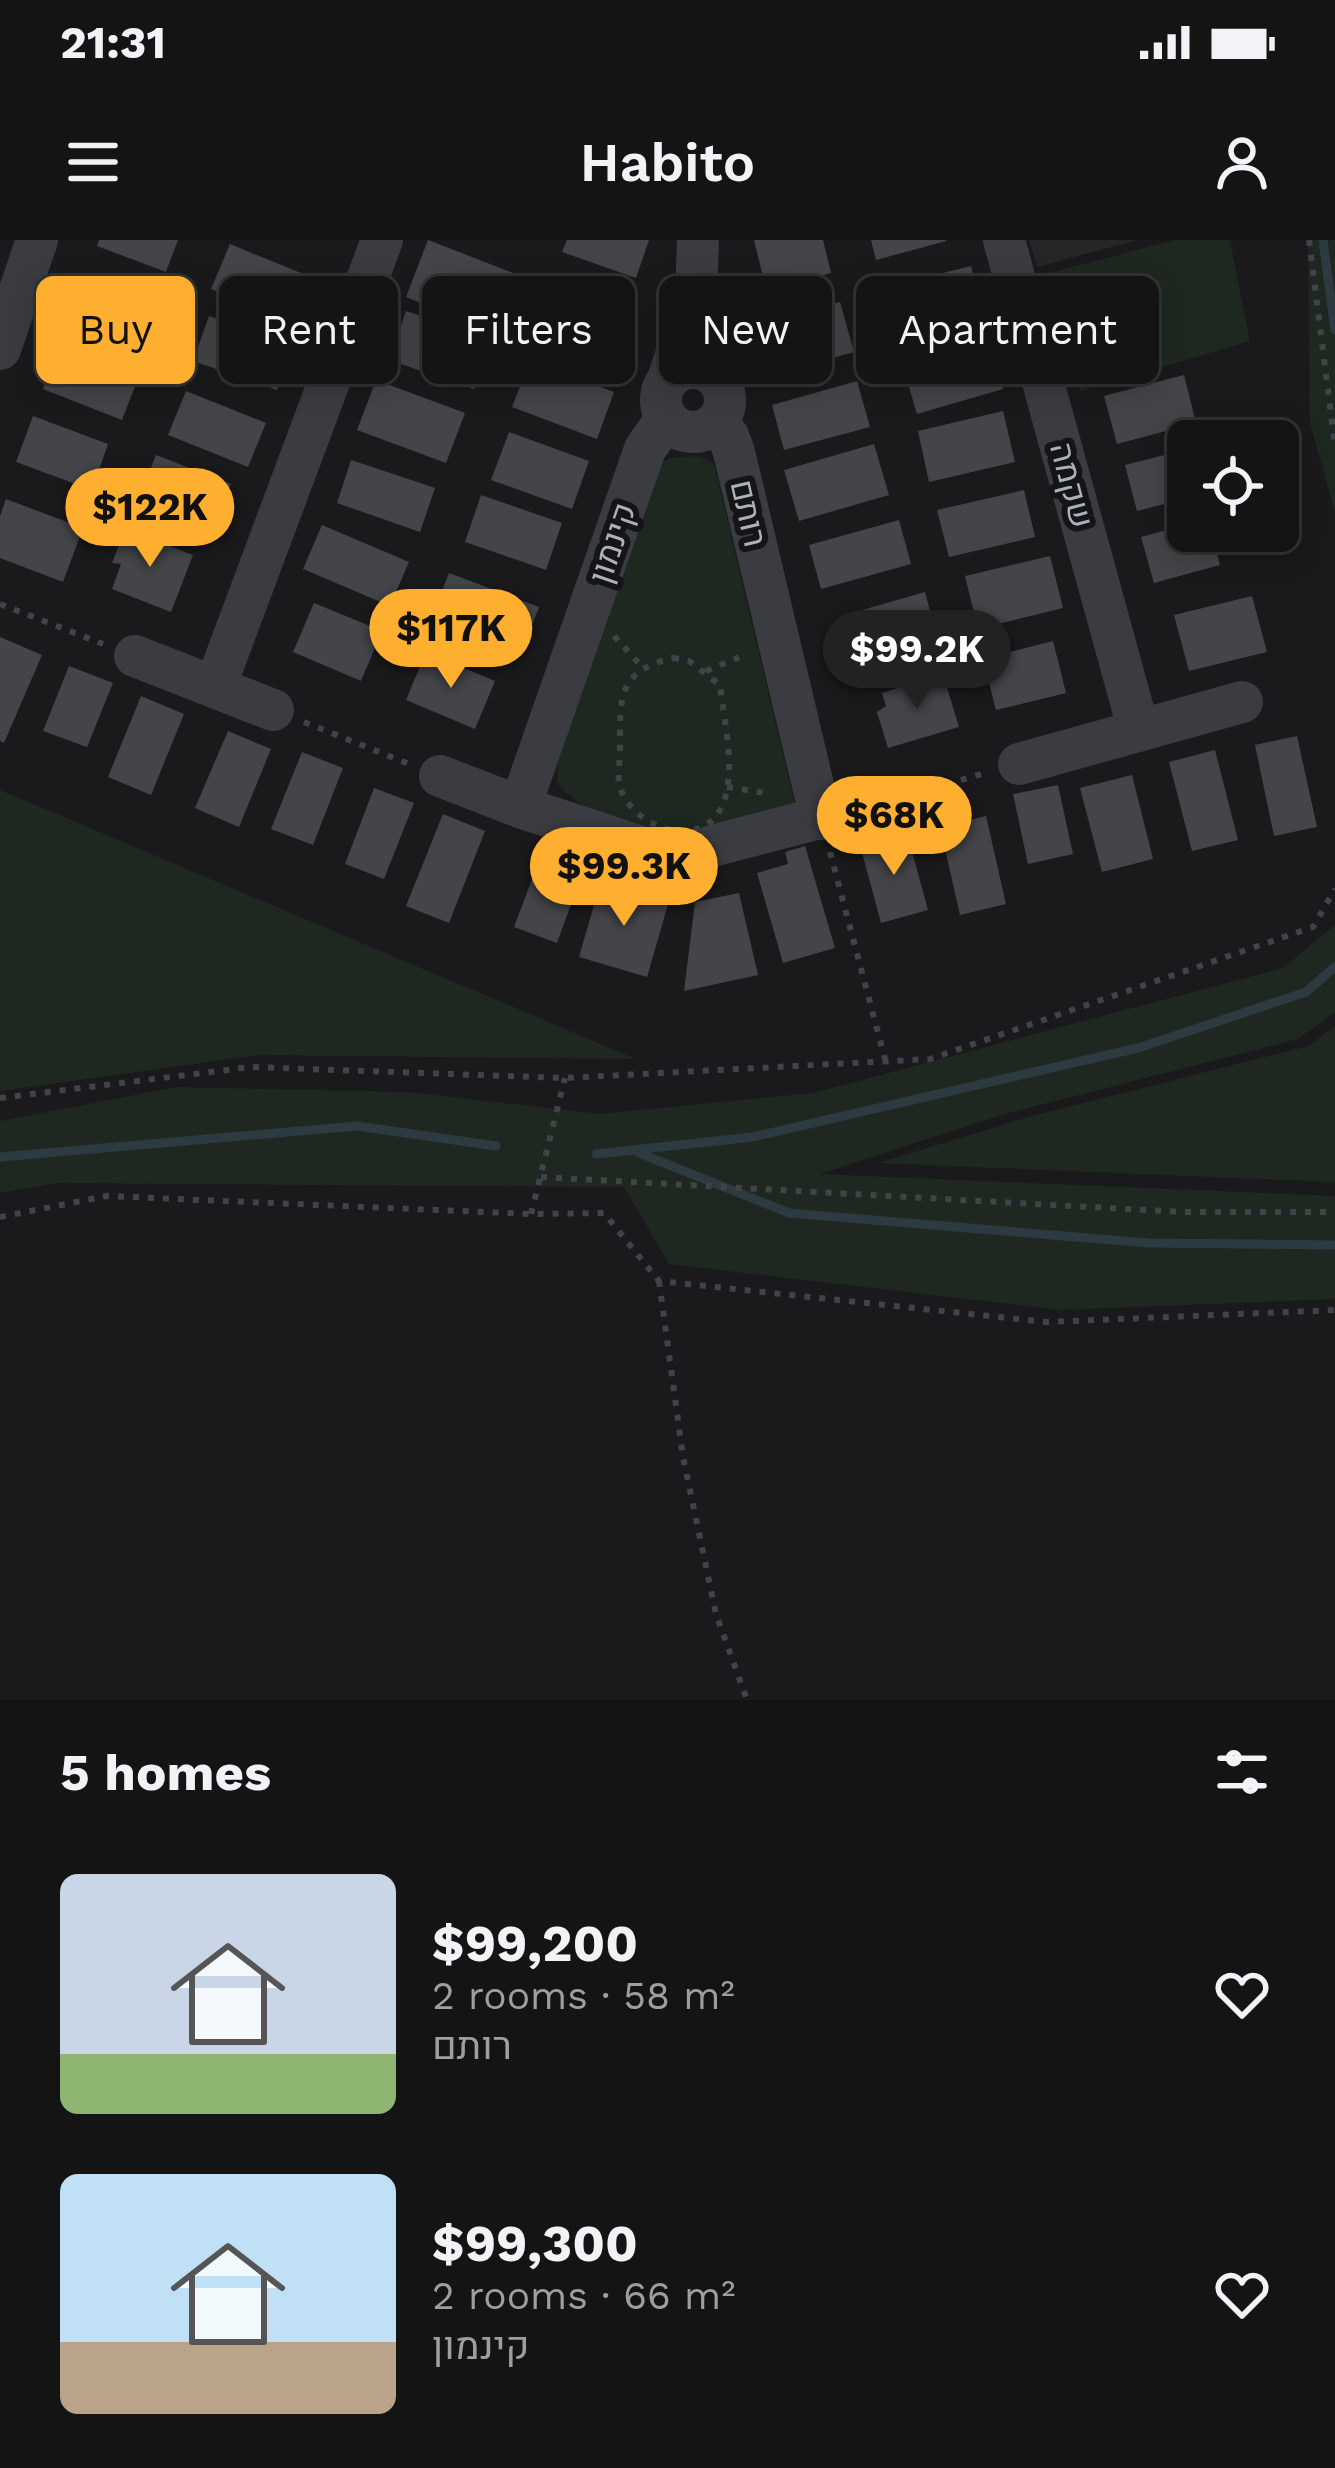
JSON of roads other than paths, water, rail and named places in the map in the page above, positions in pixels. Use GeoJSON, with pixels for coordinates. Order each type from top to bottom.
{"type":"FeatureCollection","features":[{"type":"Feature","properties":{"kind":"street"},"geometry":{"type":"LineString","coordinates":[[0,350],[37,240]]}},
{"type":"Feature","properties":{"kind":"street"},"geometry":{"type":"LineString","coordinates":[[215,687],[382,240]]}},
{"type":"Feature","properties":{"kind":"street","name":"רותם"},"geometry":{"type":"LineString","coordinates":[[697,276],[698,240]]}},
{"type":"Feature","properties":{"kind":"street","name":"שקמה"},"geometry":{"type":"LineString","coordinates":[[1004,240],[1139,731]]}},
{"type":"Feature","properties":{"kind":"street"},"geometry":{"type":"LineString","coordinates":[[696,368],[706,370],[718,404],[695,433],[684,431],[667,399],[676,372],[696,368]]}},
{"type":"Feature","properties":{"kind":"street","name":"רותם"},"geometry":{"type":"LineString","coordinates":[[667,399],[671,384]]}},
{"type":"Feature","properties":{"kind":"street","name":"רותם"},"geometry":{"type":"LineString","coordinates":[[714,384],[821,819]]}},
{"type":"Feature","properties":{"kind":"street","name":"קינמון"},"geometry":{"type":"LineString","coordinates":[[520,807],[645,449],[667,399]]}},
{"type":"Feature","properties":{"kind":"street"},"geometry":{"type":"LineString","coordinates":[[135,656],[273,710]]}},
{"type":"Feature","properties":{"kind":"street"},"geometry":{"type":"LineString","coordinates":[[1019,764],[1241,702]]}},
{"type":"Feature","properties":{"kind":"street"},"geometry":{"type":"LineString","coordinates":[[440,776],[638,846]]}},
{"type":"Feature","properties":{"kind":"street"},"geometry":{"type":"LineString","coordinates":[[712,846],[900,797]]}},
{"type":"Feature","properties":{"kind":"waterway"},"geometry":{"type":"LineString","coordinates":[[1323,240],[1335,330]]}},
{"type":"Feature","properties":{"kind":"waterway"},"geometry":{"type":"LineString","coordinates":[[596,1154],[753,1137],[1138,1048],[1306,992],[1335,967]]}},
{"type":"Feature","properties":{"kind":"waterway"},"geometry":{"type":"LineString","coordinates":[[0,1157],[357,1126],[496,1146]]}},
{"type":"Feature","properties":{"kind":"waterway"},"geometry":{"type":"LineString","coordinates":[[639,1153],[789,1213],[1148,1243],[1335,1245]]}}]}
